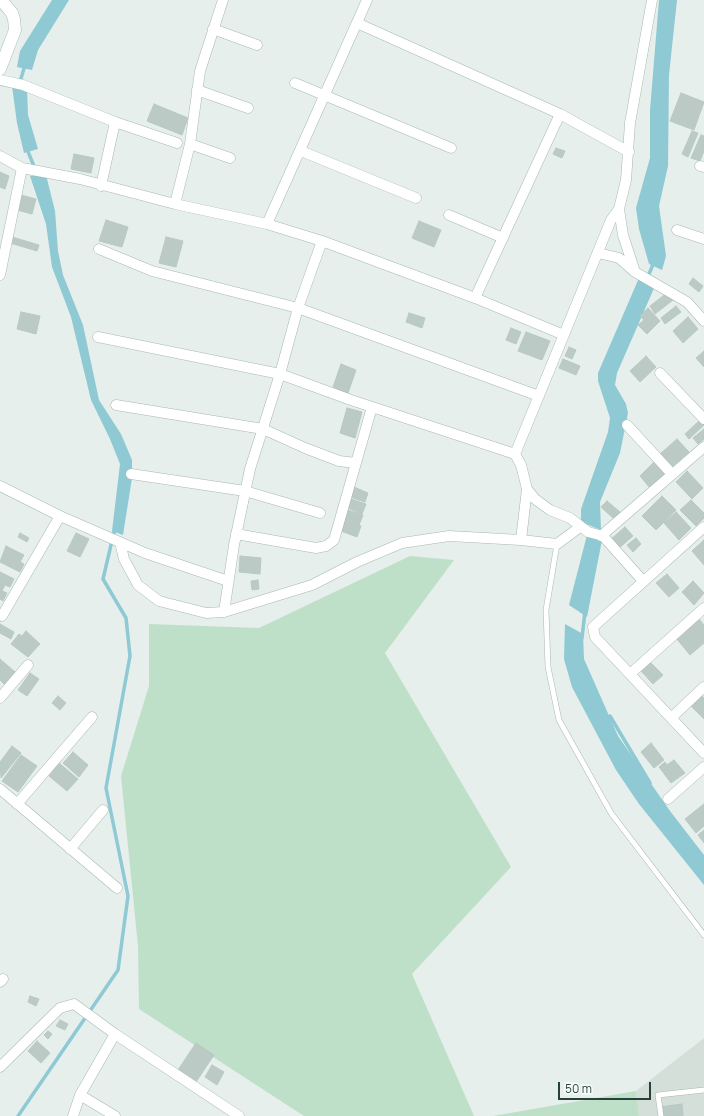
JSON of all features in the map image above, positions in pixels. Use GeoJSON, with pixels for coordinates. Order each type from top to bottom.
{"type":"FeatureCollection","features":[{"type":"Feature","properties":{"kind":"street"},"geometry":{"type":"LineString","coordinates":[[0,69],[14,30],[14,19],[12,13],[1,0]]}},
{"type":"Feature","properties":{"kind":"street"},"geometry":{"type":"LineString","coordinates":[[175,204],[190,144],[200,72],[223,0]]}},
{"type":"Feature","properties":{"kind":"street"},"geometry":{"type":"LineString","coordinates":[[267,224],[301,151],[367,0]]}},
{"type":"Feature","properties":{"kind":"street"},"geometry":{"type":"LineString","coordinates":[[515,454],[612,220],[619,209],[626,180],[630,123],[652,0]]}},
{"type":"Feature","properties":{"kind":"street"},"geometry":{"type":"LineString","coordinates":[[357,23],[560,114],[629,152]]}},
{"type":"Feature","properties":{"kind":"street"},"geometry":{"type":"LineString","coordinates":[[213,29],[257,45]]}},
{"type":"Feature","properties":{"kind":"street"},"geometry":{"type":"LineString","coordinates":[[5,81],[21,85],[116,122],[177,143]]}},
{"type":"Feature","properties":{"kind":"street"},"geometry":{"type":"LineString","coordinates":[[296,83],[451,148]]}},
{"type":"Feature","properties":{"kind":"street"},"geometry":{"type":"LineString","coordinates":[[197,90],[248,108]]}},
{"type":"Feature","properties":{"kind":"street"},"geometry":{"type":"LineString","coordinates":[[475,298],[560,114]]}},
{"type":"Feature","properties":{"kind":"street"},"geometry":{"type":"LineString","coordinates":[[101,186],[116,122]]}},
{"type":"Feature","properties":{"kind":"street"},"geometry":{"type":"LineString","coordinates":[[190,144],[230,158]]}},
{"type":"Feature","properties":{"kind":"street"},"geometry":{"type":"LineString","coordinates":[[301,151],[416,198]]}},
{"type":"Feature","properties":{"kind":"street"},"geometry":{"type":"LineString","coordinates":[[0,156],[24,168],[80,179],[101,186],[175,204],[267,224],[322,241],[475,298],[564,335]]}},
{"type":"Feature","properties":{"kind":"street"},"geometry":{"type":"LineString","coordinates":[[0,275],[24,168]]}},
{"type":"Feature","properties":{"kind":"street"},"geometry":{"type":"LineString","coordinates":[[619,209],[622,235],[635,272]]}},
{"type":"Feature","properties":{"kind":"street"},"geometry":{"type":"LineString","coordinates":[[449,215],[503,238]]}},
{"type":"Feature","properties":{"kind":"street"},"geometry":{"type":"LineString","coordinates":[[677,230],[704,239]]}},
{"type":"Feature","properties":{"kind":"street"},"geometry":{"type":"LineString","coordinates":[[224,612],[236,534],[250,470],[280,374],[298,308],[322,241]]}},
{"type":"Feature","properties":{"kind":"street"},"geometry":{"type":"LineString","coordinates":[[99,249],[152,271],[298,308],[539,396]]}},
{"type":"Feature","properties":{"kind":"street"},"geometry":{"type":"LineString","coordinates":[[598,253],[619,258],[635,272],[687,302],[704,322]]}},
{"type":"Feature","properties":{"kind":"street"},"geometry":{"type":"LineString","coordinates":[[98,337],[280,374],[372,407],[515,454],[521,465],[527,489],[521,540]]}},
{"type":"Feature","properties":{"kind":"street"},"geometry":{"type":"LineString","coordinates":[[660,373],[704,420]]}},
{"type":"Feature","properties":{"kind":"street"},"geometry":{"type":"LineString","coordinates":[[116,405],[263,429],[305,448],[339,461],[356,463]]}},
{"type":"Feature","properties":{"kind":"street"},"geometry":{"type":"LineString","coordinates":[[236,534],[316,548],[326,546],[334,540],[372,407]]}},
{"type":"Feature","properties":{"kind":"street"},"geometry":{"type":"LineString","coordinates":[[627,425],[672,474]]}},
{"type":"Feature","properties":{"kind":"street"},"geometry":{"type":"LineString","coordinates":[[600,535],[704,447]]}},
{"type":"Feature","properties":{"kind":"street"},"geometry":{"type":"LineString","coordinates":[[131,474],[245,491],[320,512]]}},
{"type":"Feature","properties":{"kind":"street"},"geometry":{"type":"LineString","coordinates":[[0,486],[60,516],[145,553],[228,581]]}},
{"type":"Feature","properties":{"kind":"street"},"geometry":{"type":"LineString","coordinates":[[527,489],[535,499],[550,510],[561,513],[584,529],[600,535],[643,581]]}},
{"type":"Feature","properties":{"kind":"street"},"geometry":{"type":"LineString","coordinates":[[2,616],[60,516]]}},
{"type":"Feature","properties":{"kind":"street"},"geometry":{"type":"LineString","coordinates":[[704,527],[593,627],[595,637],[704,753]]}},
{"type":"Feature","properties":{"kind":"street"},"geometry":{"type":"LineString","coordinates":[[116,540],[124,560],[138,586],[159,601],[206,613],[224,612],[312,585],[357,562],[402,543],[449,536],[521,540],[557,544],[584,529]]}},
{"type":"Feature","properties":{"kind":"street"},"geometry":{"type":"LineString","coordinates":[[630,674],[704,608]]}},
{"type":"Feature","properties":{"kind":"street"},"geometry":{"type":"LineString","coordinates":[[0,698],[28,666]]}},
{"type":"Feature","properties":{"kind":"street"},"geometry":{"type":"LineString","coordinates":[[671,718],[704,688]]}},
{"type":"Feature","properties":{"kind":"street"},"geometry":{"type":"LineString","coordinates":[[17,804],[92,717]]}},
{"type":"Feature","properties":{"kind":"street"},"geometry":{"type":"LineString","coordinates":[[668,799],[704,767]]}},
{"type":"Feature","properties":{"kind":"street"},"geometry":{"type":"LineString","coordinates":[[0,790],[117,888]]}},
{"type":"Feature","properties":{"kind":"street"},"geometry":{"type":"LineString","coordinates":[[70,849],[103,810]]}},
{"type":"Feature","properties":{"kind":"street"},"geometry":{"type":"LineString","coordinates":[[0,1066],[60,1008],[74,1004],[115,1034],[239,1116]]}},
{"type":"Feature","properties":{"kind":"street"},"geometry":{"type":"LineString","coordinates":[[73,1116],[80,1096],[115,1034]]}},
{"type":"Feature","properties":{"kind":"street"},"geometry":{"type":"LineString","coordinates":[[80,1096],[115,1116]]}},
{"type":"Feature","properties":{"kind":"lane"},"geometry":{"type":"LineString","coordinates":[[557,544],[546,610],[548,667],[559,720],[611,813],[704,935]]}},
{"type":"Feature","properties":{"kind":"lane"},"geometry":{"type":"LineString","coordinates":[[661,1116],[658,1095],[704,1090]]}},
{"type":"Feature","properties":{"kind":"shaded area"},"geometry":{"type":"Polygon","coordinates":[[[704,1038],[704,1116],[639,1116],[636,1091],[704,1038]]]}},
{"type":"Feature","properties":{"kind":"green space"},"geometry":{"type":"Polygon","coordinates":[[[410,556],[454,560],[385,653],[511,867],[412,974],[474,1116],[304,1116],[139,1009],[138,946],[121,776],[149,686],[149,624],[259,628],[410,556]]]}},
{"type":"Feature","properties":{"kind":"green space"},"geometry":{"type":"Polygon","coordinates":[[[636,1091],[639,1116],[493,1116],[636,1091]]]}},
{"type":"Feature","properties":{"kind":"water"},"geometry":{"type":"Polygon","coordinates":[[[52,0],[69,0],[38,50],[32,70],[17,67],[20,51],[52,0]]]}},
{"type":"Feature","properties":{"kind":"water"},"geometry":{"type":"Polygon","coordinates":[[[659,0],[677,0],[669,75],[668,166],[659,206],[666,256],[662,270],[649,264],[639,229],[636,208],[650,158],[650,110],[659,0]]]}},
{"type":"Feature","properties":{"kind":"water"},"geometry":{"type":"Polygon","coordinates":[[[12,86],[27,88],[28,115],[38,149],[24,153],[17,123],[12,86]]]}},
{"type":"Feature","properties":{"kind":"water"},"geometry":{"type":"Polygon","coordinates":[[[46,175],[55,211],[58,251],[63,275],[83,325],[99,400],[121,434],[132,460],[132,478],[123,535],[112,531],[120,464],[110,439],[91,400],[71,317],[52,267],[46,224],[30,176],[46,175]]]}},
{"type":"Feature","properties":{"kind":"water"},"geometry":{"type":"Polygon","coordinates":[[[639,278],[655,286],[617,373],[615,385],[626,404],[628,413],[620,453],[600,502],[601,530],[581,522],[581,509],[608,432],[610,418],[598,381],[598,373],[639,278]]]}},
{"type":"Feature","properties":{"kind":"water"},"geometry":{"type":"Polygon","coordinates":[[[587,535],[602,540],[587,617],[569,605],[587,535]]]}},
{"type":"Feature","properties":{"kind":"water"},"geometry":{"type":"Polygon","coordinates":[[[565,624],[583,634],[584,659],[618,736],[670,811],[704,855],[704,885],[639,804],[616,770],[572,687],[564,659],[565,624]]]}},
{"type":"Feature","properties":{"kind":"building"},"geometry":{"type":"Polygon","coordinates":[[[681,93],[704,102],[694,130],[670,121],[681,93]]]}},
{"type":"Feature","properties":{"kind":"building"},"geometry":{"type":"Polygon","coordinates":[[[154,104],[188,118],[182,135],[147,121],[154,104]]]}},
{"type":"Feature","properties":{"kind":"building"},"geometry":{"type":"Polygon","coordinates":[[[692,131],[698,133],[688,157],[682,154],[692,131]]]}},
{"type":"Feature","properties":{"kind":"building"},"geometry":{"type":"Polygon","coordinates":[[[701,135],[704,136],[704,151],[700,161],[691,158],[701,135]]]}},
{"type":"Feature","properties":{"kind":"building"},"geometry":{"type":"Polygon","coordinates":[[[556,148],[565,151],[562,158],[553,154],[556,148]]]}},
{"type":"Feature","properties":{"kind":"building"},"geometry":{"type":"Polygon","coordinates":[[[74,154],[94,158],[91,173],[71,169],[74,154]]]}},
{"type":"Feature","properties":{"kind":"building"},"geometry":{"type":"Polygon","coordinates":[[[0,172],[9,176],[5,189],[0,187],[0,172]]]}},
{"type":"Feature","properties":{"kind":"building"},"geometry":{"type":"Polygon","coordinates":[[[21,195],[36,199],[32,214],[17,210],[21,195]]]}},
{"type":"Feature","properties":{"kind":"building"},"geometry":{"type":"Polygon","coordinates":[[[106,220],[128,227],[122,247],[99,241],[106,220]]]}},
{"type":"Feature","properties":{"kind":"building"},"geometry":{"type":"Polygon","coordinates":[[[419,221],[441,230],[434,247],[412,238],[419,221]]]}},
{"type":"Feature","properties":{"kind":"building"},"geometry":{"type":"Polygon","coordinates":[[[12,237],[39,245],[37,251],[10,243],[12,237]]]}},
{"type":"Feature","properties":{"kind":"building"},"geometry":{"type":"Polygon","coordinates":[[[166,237],[183,241],[176,267],[159,263],[166,237]]]}},
{"type":"Feature","properties":{"kind":"building"},"geometry":{"type":"Polygon","coordinates":[[[693,278],[703,286],[699,292],[689,284],[693,278]]]}},
{"type":"Feature","properties":{"kind":"building"},"geometry":{"type":"Polygon","coordinates":[[[667,293],[673,300],[655,314],[650,306],[667,293]]]}},
{"type":"Feature","properties":{"kind":"building"},"geometry":{"type":"Polygon","coordinates":[[[676,306],[681,312],[665,324],[661,318],[676,306]]]}},
{"type":"Feature","properties":{"kind":"building"},"geometry":{"type":"Polygon","coordinates":[[[648,308],[660,321],[647,334],[638,325],[644,320],[640,316],[648,308]]]}},
{"type":"Feature","properties":{"kind":"building"},"geometry":{"type":"Polygon","coordinates":[[[21,312],[40,316],[36,334],[17,329],[21,312]]]}},
{"type":"Feature","properties":{"kind":"building"},"geometry":{"type":"Polygon","coordinates":[[[409,313],[425,318],[422,328],[406,322],[409,313]]]}},
{"type":"Feature","properties":{"kind":"building"},"geometry":{"type":"Polygon","coordinates":[[[688,317],[698,329],[683,343],[673,331],[688,317]]]}},
{"type":"Feature","properties":{"kind":"building"},"geometry":{"type":"Polygon","coordinates":[[[511,328],[521,332],[516,344],[506,340],[511,328]]]}},
{"type":"Feature","properties":{"kind":"building"},"geometry":{"type":"Polygon","coordinates":[[[526,332],[550,341],[542,360],[518,351],[526,332]]]}},
{"type":"Feature","properties":{"kind":"building"},"geometry":{"type":"Polygon","coordinates":[[[569,347],[576,350],[572,359],[565,356],[569,347]]]}},
{"type":"Feature","properties":{"kind":"building"},"geometry":{"type":"Polygon","coordinates":[[[704,351],[704,367],[696,358],[704,351]]]}},
{"type":"Feature","properties":{"kind":"building"},"geometry":{"type":"Polygon","coordinates":[[[646,356],[656,367],[640,382],[630,371],[646,356]]]}},
{"type":"Feature","properties":{"kind":"building"},"geometry":{"type":"Polygon","coordinates":[[[563,359],[580,366],[576,375],[559,368],[563,359]]]}},
{"type":"Feature","properties":{"kind":"building"},"geometry":{"type":"Polygon","coordinates":[[[341,364],[356,370],[348,393],[333,387],[341,364]]]}},
{"type":"Feature","properties":{"kind":"building"},"geometry":{"type":"Polygon","coordinates":[[[347,408],[362,412],[355,438],[340,433],[347,408]]]}},
{"type":"Feature","properties":{"kind":"building"},"geometry":{"type":"Polygon","coordinates":[[[700,420],[704,425],[689,439],[685,434],[700,420]]]}},
{"type":"Feature","properties":{"kind":"building"},"geometry":{"type":"Polygon","coordinates":[[[704,429],[704,439],[698,444],[693,438],[704,429]]]}},
{"type":"Feature","properties":{"kind":"building"},"geometry":{"type":"Polygon","coordinates":[[[677,439],[689,452],[672,467],[660,454],[677,439]]]}},
{"type":"Feature","properties":{"kind":"building"},"geometry":{"type":"Polygon","coordinates":[[[655,461],[666,473],[650,488],[640,476],[655,461]]]}},
{"type":"Feature","properties":{"kind":"building"},"geometry":{"type":"Polygon","coordinates":[[[687,471],[703,488],[692,499],[676,482],[687,471]]]}},
{"type":"Feature","properties":{"kind":"building"},"geometry":{"type":"Polygon","coordinates":[[[354,487],[368,493],[365,502],[350,497],[354,487]]]}},
{"type":"Feature","properties":{"kind":"building"},"geometry":{"type":"Polygon","coordinates":[[[662,496],[676,510],[656,530],[642,516],[662,496]]]}},
{"type":"Feature","properties":{"kind":"building"},"geometry":{"type":"Polygon","coordinates":[[[351,499],[366,504],[362,514],[348,508],[351,499]]]}},
{"type":"Feature","properties":{"kind":"building"},"geometry":{"type":"Polygon","coordinates":[[[691,500],[704,513],[704,518],[696,526],[680,510],[691,500]]]}},
{"type":"Feature","properties":{"kind":"building"},"geometry":{"type":"Polygon","coordinates":[[[607,501],[620,512],[614,519],[601,507],[607,501]]]}},
{"type":"Feature","properties":{"kind":"building"},"geometry":{"type":"Polygon","coordinates":[[[348,510],[363,515],[359,525],[345,520],[348,510]]]}},
{"type":"Feature","properties":{"kind":"building"},"geometry":{"type":"Polygon","coordinates":[[[676,512],[691,528],[679,540],[664,523],[676,512]]]}},
{"type":"Feature","properties":{"kind":"building"},"geometry":{"type":"Polygon","coordinates":[[[345,521],[361,526],[357,537],[341,531],[345,521]]]}},
{"type":"Feature","properties":{"kind":"building"},"geometry":{"type":"Polygon","coordinates":[[[625,527],[633,536],[618,549],[610,540],[625,527]]]}},
{"type":"Feature","properties":{"kind":"building"},"geometry":{"type":"Polygon","coordinates":[[[20,533],[29,538],[27,542],[18,537],[20,533]]]}},
{"type":"Feature","properties":{"kind":"building"},"geometry":{"type":"Polygon","coordinates":[[[76,533],[89,539],[80,557],[67,551],[76,533]]]}},
{"type":"Feature","properties":{"kind":"building"},"geometry":{"type":"Polygon","coordinates":[[[636,538],[641,544],[633,552],[627,545],[636,538]]]}},
{"type":"Feature","properties":{"kind":"building"},"geometry":{"type":"Polygon","coordinates":[[[704,540],[704,565],[692,551],[704,540]]]}},
{"type":"Feature","properties":{"kind":"building"},"geometry":{"type":"Polygon","coordinates":[[[6,546],[24,555],[20,562],[24,564],[20,572],[0,562],[6,546]]]}},
{"type":"Feature","properties":{"kind":"building"},"geometry":{"type":"Polygon","coordinates":[[[240,556],[261,558],[260,574],[239,572],[240,556]]]}},
{"type":"Feature","properties":{"kind":"building"},"geometry":{"type":"Polygon","coordinates":[[[0,572],[14,579],[10,587],[5,585],[2,591],[7,593],[3,601],[0,599],[0,572]]]}},
{"type":"Feature","properties":{"kind":"building"},"geometry":{"type":"Polygon","coordinates":[[[667,574],[679,588],[669,597],[656,583],[667,574]]]}},
{"type":"Feature","properties":{"kind":"building"},"geometry":{"type":"Polygon","coordinates":[[[258,580],[259,589],[252,590],[251,581],[258,580]]]}},
{"type":"Feature","properties":{"kind":"building"},"geometry":{"type":"Polygon","coordinates":[[[693,581],[704,593],[694,605],[682,592],[693,581]]]}},
{"type":"Feature","properties":{"kind":"building"},"geometry":{"type":"Polygon","coordinates":[[[699,619],[704,625],[704,643],[690,655],[676,638],[699,619]]]}},
{"type":"Feature","properties":{"kind":"building"},"geometry":{"type":"Polygon","coordinates":[[[0,624],[14,632],[11,639],[0,633],[0,624]]]}},
{"type":"Feature","properties":{"kind":"building"},"geometry":{"type":"Polygon","coordinates":[[[26,631],[40,644],[28,657],[11,644],[19,634],[22,636],[26,631]]]}},
{"type":"Feature","properties":{"kind":"building"},"geometry":{"type":"Polygon","coordinates":[[[0,659],[15,672],[4,684],[0,680],[0,659]]]}},
{"type":"Feature","properties":{"kind":"building"},"geometry":{"type":"Polygon","coordinates":[[[650,662],[663,675],[653,684],[641,671],[650,662]]]}},
{"type":"Feature","properties":{"kind":"building"},"geometry":{"type":"Polygon","coordinates":[[[30,673],[39,679],[27,696],[18,690],[30,673]]]}},
{"type":"Feature","properties":{"kind":"building"},"geometry":{"type":"Polygon","coordinates":[[[58,696],[66,703],[60,710],[52,703],[58,696]]]}},
{"type":"Feature","properties":{"kind":"building"},"geometry":{"type":"Polygon","coordinates":[[[702,696],[704,698],[704,719],[691,706],[702,696]]]}},
{"type":"Feature","properties":{"kind":"building"},"geometry":{"type":"Polygon","coordinates":[[[651,743],[664,760],[654,768],[641,752],[651,743]]]}},
{"type":"Feature","properties":{"kind":"building"},"geometry":{"type":"Polygon","coordinates":[[[12,746],[21,753],[1,778],[0,762],[12,746]]]}},
{"type":"Feature","properties":{"kind":"building"},"geometry":{"type":"Polygon","coordinates":[[[73,752],[88,765],[79,777],[63,763],[73,752]]]}},
{"type":"Feature","properties":{"kind":"building"},"geometry":{"type":"Polygon","coordinates":[[[21,755],[37,766],[18,792],[2,781],[21,755]]]}},
{"type":"Feature","properties":{"kind":"building"},"geometry":{"type":"Polygon","coordinates":[[[674,760],[685,773],[671,783],[659,767],[665,762],[667,765],[674,760]]]}},
{"type":"Feature","properties":{"kind":"building"},"geometry":{"type":"Polygon","coordinates":[[[59,763],[78,779],[67,791],[49,776],[59,763]]]}},
{"type":"Feature","properties":{"kind":"building"},"geometry":{"type":"Polygon","coordinates":[[[704,804],[704,826],[696,833],[685,819],[704,804]]]}},
{"type":"Feature","properties":{"kind":"building"},"geometry":{"type":"Polygon","coordinates":[[[704,830],[704,843],[698,835],[704,830]]]}},
{"type":"Feature","properties":{"kind":"building"},"geometry":{"type":"Polygon","coordinates":[[[30,996],[39,999],[36,1006],[28,1002],[30,996]]]}},
{"type":"Feature","properties":{"kind":"building"},"geometry":{"type":"Polygon","coordinates":[[[60,1020],[68,1024],[65,1030],[56,1026],[60,1020]]]}},
{"type":"Feature","properties":{"kind":"building"},"geometry":{"type":"Polygon","coordinates":[[[48,1031],[52,1034],[48,1039],[44,1035],[48,1031]]]}},
{"type":"Feature","properties":{"kind":"building"},"geometry":{"type":"Polygon","coordinates":[[[37,1041],[50,1053],[41,1063],[28,1051],[37,1041]]]}},
{"type":"Feature","properties":{"kind":"building"},"geometry":{"type":"Polygon","coordinates":[[[196,1043],[214,1055],[196,1082],[178,1070],[196,1043]]]}},
{"type":"Feature","properties":{"kind":"building"},"geometry":{"type":"Polygon","coordinates":[[[212,1065],[224,1072],[217,1085],[205,1077],[212,1065]]]}},
{"type":"Feature","properties":{"kind":"building"},"geometry":{"type":"Polygon","coordinates":[[[682,1104],[683,1116],[661,1116],[660,1107],[682,1104]]]}},
{"type":"Feature","properties":{"kind":"waterway"},"geometry":{"type":"LineString","coordinates":[[20,82],[25,65]]}},
{"type":"Feature","properties":{"kind":"waterway"},"geometry":{"type":"LineString","coordinates":[[27,149],[35,169]]}},
{"type":"Feature","properties":{"kind":"waterway"},"geometry":{"type":"LineString","coordinates":[[647,279],[654,262]]}},
{"type":"Feature","properties":{"kind":"waterway"},"geometry":{"type":"LineString","coordinates":[[18,1116],[118,970],[128,896],[106,788],[130,656],[126,618],[103,579],[115,528]]}},
{"type":"Feature","properties":{"kind":"waterway"},"geometry":{"type":"LineString","coordinates":[[582,638],[585,611]]}},
{"type":"Feature","properties":{"kind":"waterway"},"geometry":{"type":"LineString","coordinates":[[610,716],[650,783]]}}]}
